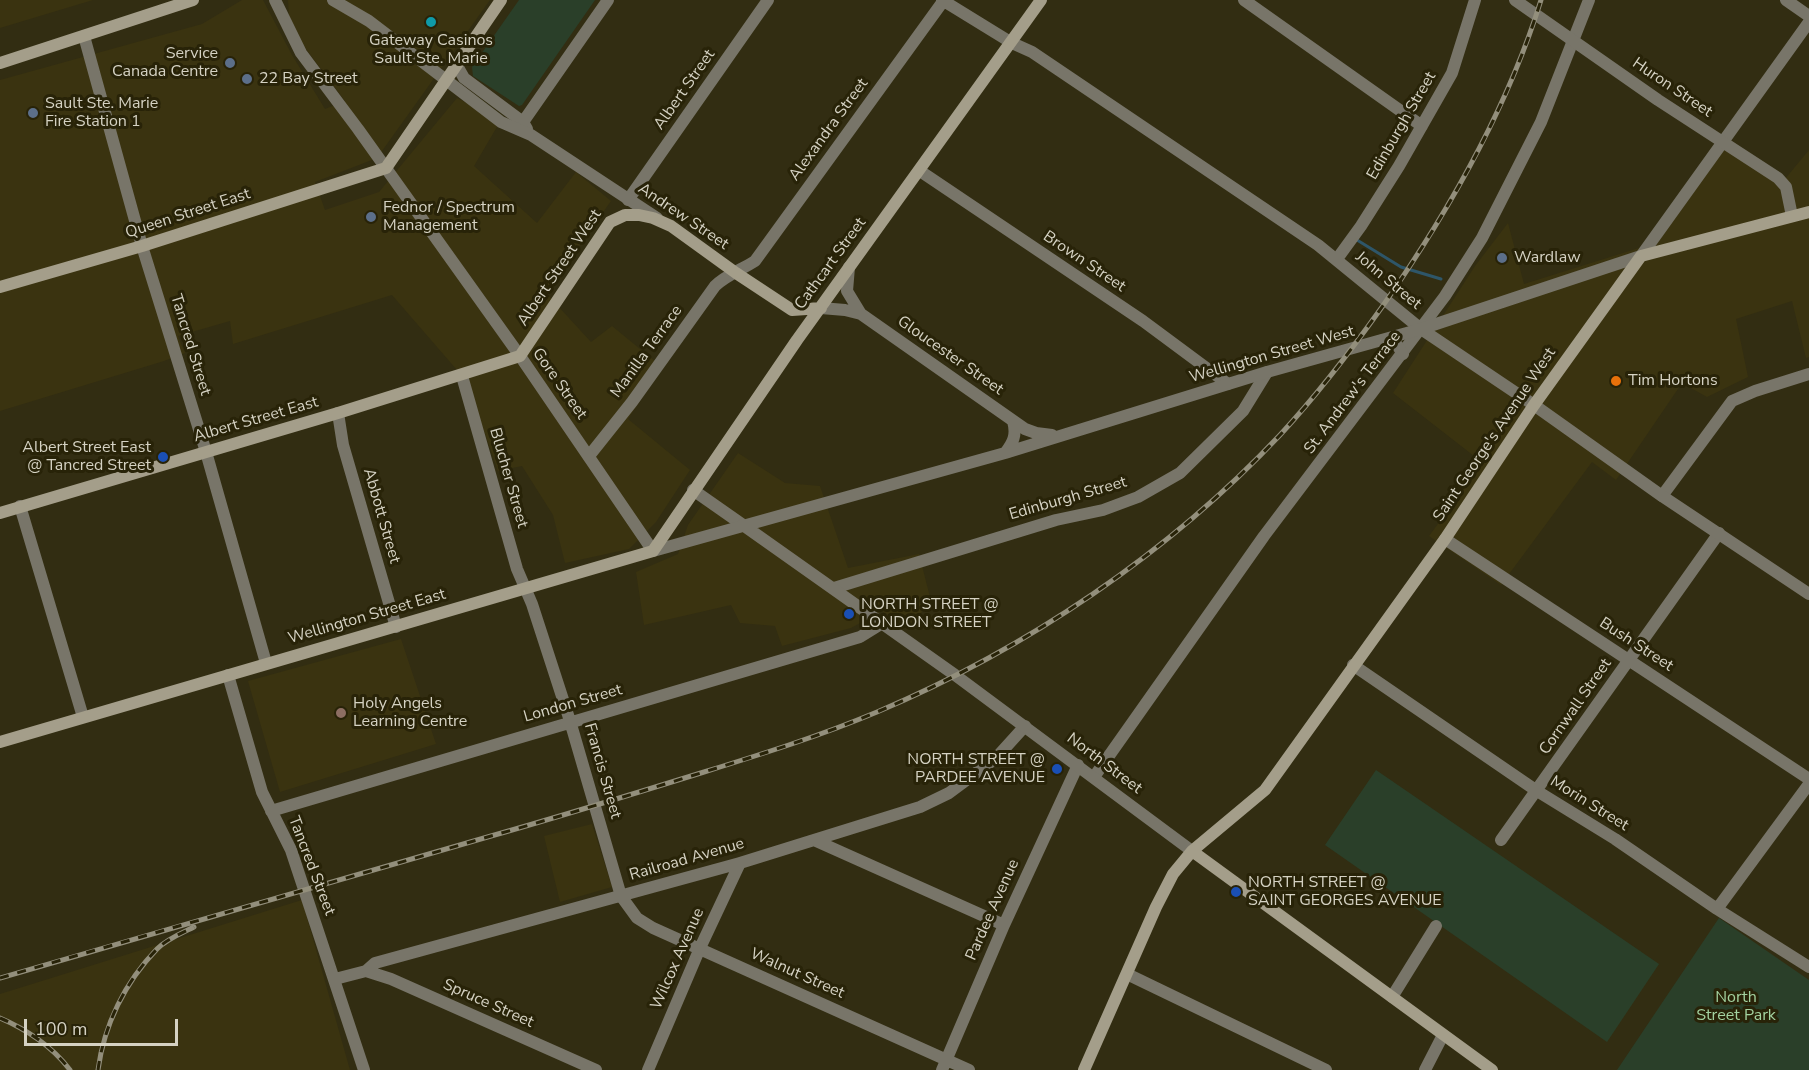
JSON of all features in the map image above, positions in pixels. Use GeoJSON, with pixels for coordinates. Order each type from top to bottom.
{"type":"FeatureCollection","features":[{"type":"Feature","properties":{"kind":"main road"},"geometry":{"type":"LineString","coordinates":[[0,63],[193,0]]}},
{"type":"Feature","properties":{"kind":"main road"},"geometry":{"type":"LineString","coordinates":[[386,168],[501,0]]}},
{"type":"Feature","properties":{"kind":"main road","name":"Cathcart Street"},"geometry":{"type":"LineString","coordinates":[[653,551],[796,340],[920,171],[1041,0]]}},
{"type":"Feature","properties":{"kind":"main road","name":"Queen Street East"},"geometry":{"type":"LineString","coordinates":[[0,287],[142,246],[386,168]]}},
{"type":"Feature","properties":{"kind":"main road","name":"Wellington Street West"},"geometry":{"type":"LineString","coordinates":[[1641,256],[1809,212]]}},
{"type":"Feature","properties":{"kind":"main road"},"geometry":{"type":"LineString","coordinates":[[610,222],[625,215],[639,215],[671,226]]}},
{"type":"Feature","properties":{"kind":"main road","name":"Albert Street West"},"geometry":{"type":"LineString","coordinates":[[520,356],[610,222]]}},
{"type":"Feature","properties":{"kind":"main road","name":"Andrew Street"},"geometry":{"type":"LineString","coordinates":[[671,226],[792,310]]}},
{"type":"Feature","properties":{"kind":"main road","name":"Saint George's Avenue West"},"geometry":{"type":"LineString","coordinates":[[1084,1070],[1156,907],[1173,874],[1192,851],[1265,790],[1445,539],[1534,405],[1641,256]]}},
{"type":"Feature","properties":{"kind":"main road"},"geometry":{"type":"LineString","coordinates":[[796,340],[798,324],[792,310],[821,308]]}},
{"type":"Feature","properties":{"kind":"main road","name":"Albert Street East"},"geometry":{"type":"LineString","coordinates":[[0,513],[462,376],[520,356]]}},
{"type":"Feature","properties":{"kind":"main road","name":"Wellington Street East"},"geometry":{"type":"LineString","coordinates":[[0,742],[653,551]]}},
{"type":"Feature","properties":{"kind":"main road","name":"North Street"},"geometry":{"type":"LineString","coordinates":[[1192,851],[1492,1070]]}},
{"type":"Feature","properties":{"kind":"street","name":"Gore Street"},"geometry":{"type":"LineString","coordinates":[[275,0],[301,53],[520,356],[653,551]]}},
{"type":"Feature","properties":{"kind":"street","name":"Andrew Street"},"geometry":{"type":"LineString","coordinates":[[333,0],[369,21],[501,122],[531,135],[671,226]]}},
{"type":"Feature","properties":{"kind":"street"},"geometry":{"type":"LineString","coordinates":[[523,122],[608,0]]}},
{"type":"Feature","properties":{"kind":"street","name":"Albert Street"},"geometry":{"type":"LineString","coordinates":[[628,200],[768,0]]}},
{"type":"Feature","properties":{"kind":"street","name":"John Street"},"geometry":{"type":"LineString","coordinates":[[943,0],[1012,43],[1040,57],[1337,260],[1421,330],[1809,594]]}},
{"type":"Feature","properties":{"kind":"street","name":"Alexandra Street"},"geometry":{"type":"LineString","coordinates":[[736,273],[755,261],[943,0]]}},
{"type":"Feature","properties":{"kind":"street"},"geometry":{"type":"LineString","coordinates":[[1244,0],[1422,126]]}},
{"type":"Feature","properties":{"kind":"street","name":"Edinburgh Street"},"geometry":{"type":"LineString","coordinates":[[1337,260],[1361,226],[1452,73],[1475,0]]}},
{"type":"Feature","properties":{"kind":"street","name":"Huron Street"},"geometry":{"type":"LineString","coordinates":[[1515,0],[1658,100],[1778,178],[1786,187],[1792,216]]}},
{"type":"Feature","properties":{"kind":"street","name":"St. Andrew's Terrace"},"geometry":{"type":"LineString","coordinates":[[1094,777],[1264,536],[1421,330],[1482,238],[1541,122],[1589,0]]}},
{"type":"Feature","properties":{"kind":"street"},"geometry":{"type":"LineString","coordinates":[[1786,0],[1809,16]]}},
{"type":"Feature","properties":{"kind":"street","name":"Saint George's Avenue West"},"geometry":{"type":"LineString","coordinates":[[1641,256],[1809,22]]}},
{"type":"Feature","properties":{"kind":"street","name":"Tancred Street"},"geometry":{"type":"LineString","coordinates":[[84,36],[142,246],[206,452],[266,663]]}},
{"type":"Feature","properties":{"kind":"street","name":"Andrew Street"},"geometry":{"type":"LineString","coordinates":[[456,64],[464,78],[523,122],[531,135]]}},
{"type":"Feature","properties":{"kind":"street","name":"Brown Street"},"geometry":{"type":"LineString","coordinates":[[920,171],[1143,321],[1228,384]]}},
{"type":"Feature","properties":{"kind":"street","name":"Albert Street West"},"geometry":{"type":"LineString","coordinates":[[610,222],[628,200]]}},
{"type":"Feature","properties":{"kind":"street","name":"Wellington Street West"},"geometry":{"type":"LineString","coordinates":[[743,525],[1005,453],[1267,372],[1421,330],[1641,256]]}},
{"type":"Feature","properties":{"kind":"street"},"geometry":{"type":"LineString","coordinates":[[849,267],[847,291],[861,314]]}},
{"type":"Feature","properties":{"kind":"street","name":"Manilla Terrace"},"geometry":{"type":"LineString","coordinates":[[589,456],[632,402],[715,286],[724,278],[736,273]]}},
{"type":"Feature","properties":{"kind":"street","name":"Gloucester Street"},"geometry":{"type":"LineString","coordinates":[[821,308],[861,314],[1013,421],[1036,433],[1058,436]]}},
{"type":"Feature","properties":{"kind":"street"},"geometry":{"type":"LineString","coordinates":[[1382,340],[1397,345],[1403,354]]}},
{"type":"Feature","properties":{"kind":"street","name":"Edinburgh Street"},"geometry":{"type":"LineString","coordinates":[[834,588],[1056,520],[1103,510],[1138,497],[1180,473],[1243,411],[1267,372]]}},
{"type":"Feature","properties":{"kind":"street"},"geometry":{"type":"LineString","coordinates":[[1662,496],[1732,401],[1755,391],[1809,374]]}},
{"type":"Feature","properties":{"kind":"street","name":"Blucher Street"},"geometry":{"type":"LineString","coordinates":[[462,376],[525,588]]}},
{"type":"Feature","properties":{"kind":"street","name":"Abbott Street"},"geometry":{"type":"LineString","coordinates":[[338,413],[343,445],[396,627]]}},
{"type":"Feature","properties":{"kind":"street"},"geometry":{"type":"LineString","coordinates":[[1005,453],[1015,436],[1013,421]]}},
{"type":"Feature","properties":{"kind":"street","name":"North Street"},"geometry":{"type":"LineString","coordinates":[[693,490],[834,588],[1025,726],[1192,851]]}},
{"type":"Feature","properties":{"kind":"street"},"geometry":{"type":"LineString","coordinates":[[20,506],[83,717]]}},
{"type":"Feature","properties":{"kind":"street","name":"Wellington Street East"},"geometry":{"type":"LineString","coordinates":[[653,551],[743,525]]}},
{"type":"Feature","properties":{"kind":"street","name":"Cornwall Street"},"geometry":{"type":"LineString","coordinates":[[1501,840],[1719,533]]}},
{"type":"Feature","properties":{"kind":"street","name":"Bush Street"},"geometry":{"type":"LineString","coordinates":[[1445,539],[1809,779]]}},
{"type":"Feature","properties":{"kind":"street","name":"Francis Street"},"geometry":{"type":"LineString","coordinates":[[525,588],[570,722],[621,896]]}},
{"type":"Feature","properties":{"kind":"street","name":"London Street"},"geometry":{"type":"LineString","coordinates":[[271,811],[860,637],[881,624]]}},
{"type":"Feature","properties":{"kind":"street","name":"Morin Street"},"geometry":{"type":"LineString","coordinates":[[1353,665],[1537,791],[1615,839],[1717,909],[1809,967]]}},
{"type":"Feature","properties":{"kind":"street","name":"Tancred Street"},"geometry":{"type":"LineString","coordinates":[[228,675],[262,792],[291,850],[364,1070]]}},
{"type":"Feature","properties":{"kind":"street","name":"Railroad Avenue"},"geometry":{"type":"LineString","coordinates":[[335,979],[366,971],[375,963],[740,863],[920,807],[949,793],[996,758],[1025,726]]}},
{"type":"Feature","properties":{"kind":"street","name":"Pardee Avenue"},"geometry":{"type":"LineString","coordinates":[[944,1065],[1004,925],[1078,765]]}},
{"type":"Feature","properties":{"kind":"street"},"geometry":{"type":"LineString","coordinates":[[1717,909],[1809,784]]}},
{"type":"Feature","properties":{"kind":"street"},"geometry":{"type":"LineString","coordinates":[[814,840],[1004,925]]}},
{"type":"Feature","properties":{"kind":"street","name":"Wilcox Avenue"},"geometry":{"type":"LineString","coordinates":[[648,1070],[700,948],[740,863]]}},
{"type":"Feature","properties":{"kind":"street","name":"Walnut Street"},"geometry":{"type":"LineString","coordinates":[[621,896],[637,918],[653,928],[700,948],[944,1065],[969,1070]]}},
{"type":"Feature","properties":{"kind":"street"},"geometry":{"type":"LineString","coordinates":[[1392,997],[1436,926]]}},
{"type":"Feature","properties":{"kind":"street","name":"Spruce Street"},"geometry":{"type":"LineString","coordinates":[[366,971],[391,979],[596,1070]]}},
{"type":"Feature","properties":{"kind":"street"},"geometry":{"type":"LineString","coordinates":[[1127,974],[1326,1070]]}},
{"type":"Feature","properties":{"kind":"street"},"geometry":{"type":"LineString","coordinates":[[1425,1070],[1443,1035]]}},
{"type":"Feature","properties":{"kind":"shaded area"},"geometry":{"type":"Polygon","coordinates":[[[0,0],[93,0],[0,28],[0,0]]]}},
{"type":"Feature","properties":{"kind":"shaded area"},"geometry":{"type":"Polygon","coordinates":[[[242,0],[263,0],[292,55],[325,109],[345,101],[297,37],[289,16],[288,0],[490,0],[377,158],[315,182],[325,210],[379,192],[457,98],[501,120],[474,166],[537,223],[576,172],[611,201],[546,293],[591,342],[612,326],[662,367],[628,419],[690,470],[656,522],[629,549],[565,563],[553,515],[522,466],[498,471],[475,405],[457,370],[392,295],[233,344],[230,321],[178,336],[185,353],[0,411],[0,80],[202,24],[242,0]]]}},
{"type":"Feature","properties":{"kind":"shaded area"},"geometry":{"type":"Polygon","coordinates":[[[1725,148],[1780,185],[1809,150],[1809,357],[1806,358],[1792,301],[1736,319],[1748,377],[1707,397],[1682,383],[1616,480],[1592,462],[1501,585],[1429,536],[1483,463],[1393,393],[1475,266],[1508,223],[1524,284],[1658,242],[1725,148]]]}},
{"type":"Feature","properties":{"kind":"shaded area"},"geometry":{"type":"Polygon","coordinates":[[[738,453],[785,483],[820,486],[848,568],[919,554],[930,597],[912,629],[882,611],[851,628],[782,646],[775,626],[740,623],[731,605],[644,625],[636,572],[678,554],[688,525],[738,453]]]}},
{"type":"Feature","properties":{"kind":"shaded area","name":"Holy Angels Learning Centre"},"geometry":{"type":"Polygon","coordinates":[[[401,639],[436,744],[280,792],[248,681],[401,639]]]}},
{"type":"Feature","properties":{"kind":"shaded area"},"geometry":{"type":"Polygon","coordinates":[[[592,824],[612,887],[560,902],[544,836],[592,824]]]}},
{"type":"Feature","properties":{"kind":"shaded area"},"geometry":{"type":"Polygon","coordinates":[[[302,900],[350,1070],[0,1070],[0,994],[302,900]]]}},
{"type":"Feature","properties":{"kind":"green space"},"geometry":{"type":"Polygon","coordinates":[[[519,0],[595,0],[522,105],[519,106],[473,76],[472,67],[519,0]]]}},
{"type":"Feature","properties":{"kind":"green space"},"geometry":{"type":"Polygon","coordinates":[[[1376,770],[1659,964],[1607,1042],[1325,845],[1376,770]]]}},
{"type":"Feature","properties":{"kind":"green space","name":"North Street Park"},"geometry":{"type":"Polygon","coordinates":[[[1719,918],[1809,980],[1809,1070],[1617,1070],[1719,918]]]}},
{"type":"Feature","properties":{"kind":"waterway"},"geometry":{"type":"LineString","coordinates":[[1357,240],[1401,267],[1441,279]]}},
{"type":"Feature","properties":{"kind":"railway"},"geometry":{"type":"LineString","coordinates":[[0,978],[544,821],[791,744],[856,721],[933,687],[1041,628],[1143,558],[1191,519],[1280,435],[1333,373],[1370,324],[1430,235],[1474,160],[1511,81],[1541,0]]}},
{"type":"Feature","properties":{"kind":"railway"},"geometry":{"type":"LineString","coordinates":[[98,1070],[111,1021],[135,975],[161,945],[194,927]]}},
{"type":"Feature","properties":{"kind":"railway"},"geometry":{"type":"LineString","coordinates":[[0,1018],[38,1039],[70,1070]]}},
{"type":"Feature","properties":{"kind":"place","name":"Gateway Casinos Sault Ste. Marie"},"geometry":{"type":"Point","coordinates":[431,22]}},
{"type":"Feature","properties":{"kind":"place","name":"Service Canada Centre"},"geometry":{"type":"Point","coordinates":[230,63]}},
{"type":"Feature","properties":{"kind":"place","name":"22 Bay Street"},"geometry":{"type":"Point","coordinates":[247,79]}},
{"type":"Feature","properties":{"kind":"place","name":"Sault Ste. Marie Fire Station 1"},"geometry":{"type":"Point","coordinates":[33,113]}},
{"type":"Feature","properties":{"kind":"place","name":"Fednor / Spectrum Management"},"geometry":{"type":"Point","coordinates":[371,217]}},
{"type":"Feature","properties":{"kind":"place","name":"Wardlaw"},"geometry":{"type":"Point","coordinates":[1502,258]}},
{"type":"Feature","properties":{"kind":"place","name":"Tim Hortons"},"geometry":{"type":"Point","coordinates":[1616,381]}},
{"type":"Feature","properties":{"kind":"place","name":"Albert Street East @ Tancred Street"},"geometry":{"type":"Point","coordinates":[163,457]}},
{"type":"Feature","properties":{"kind":"place","name":"NORTH STREET @ LONDON STREET"},"geometry":{"type":"Point","coordinates":[849,614]}},
{"type":"Feature","properties":{"kind":"place","name":"Holy Angels Learning Centre"},"geometry":{"type":"Point","coordinates":[341,713]}},
{"type":"Feature","properties":{"kind":"place","name":"NORTH STREET @ PARDEE AVENUE"},"geometry":{"type":"Point","coordinates":[1057,769]}},
{"type":"Feature","properties":{"kind":"place","name":"NORTH STREET @ SAINT GEORGES AVENUE"},"geometry":{"type":"Point","coordinates":[1236,892]}}]}
